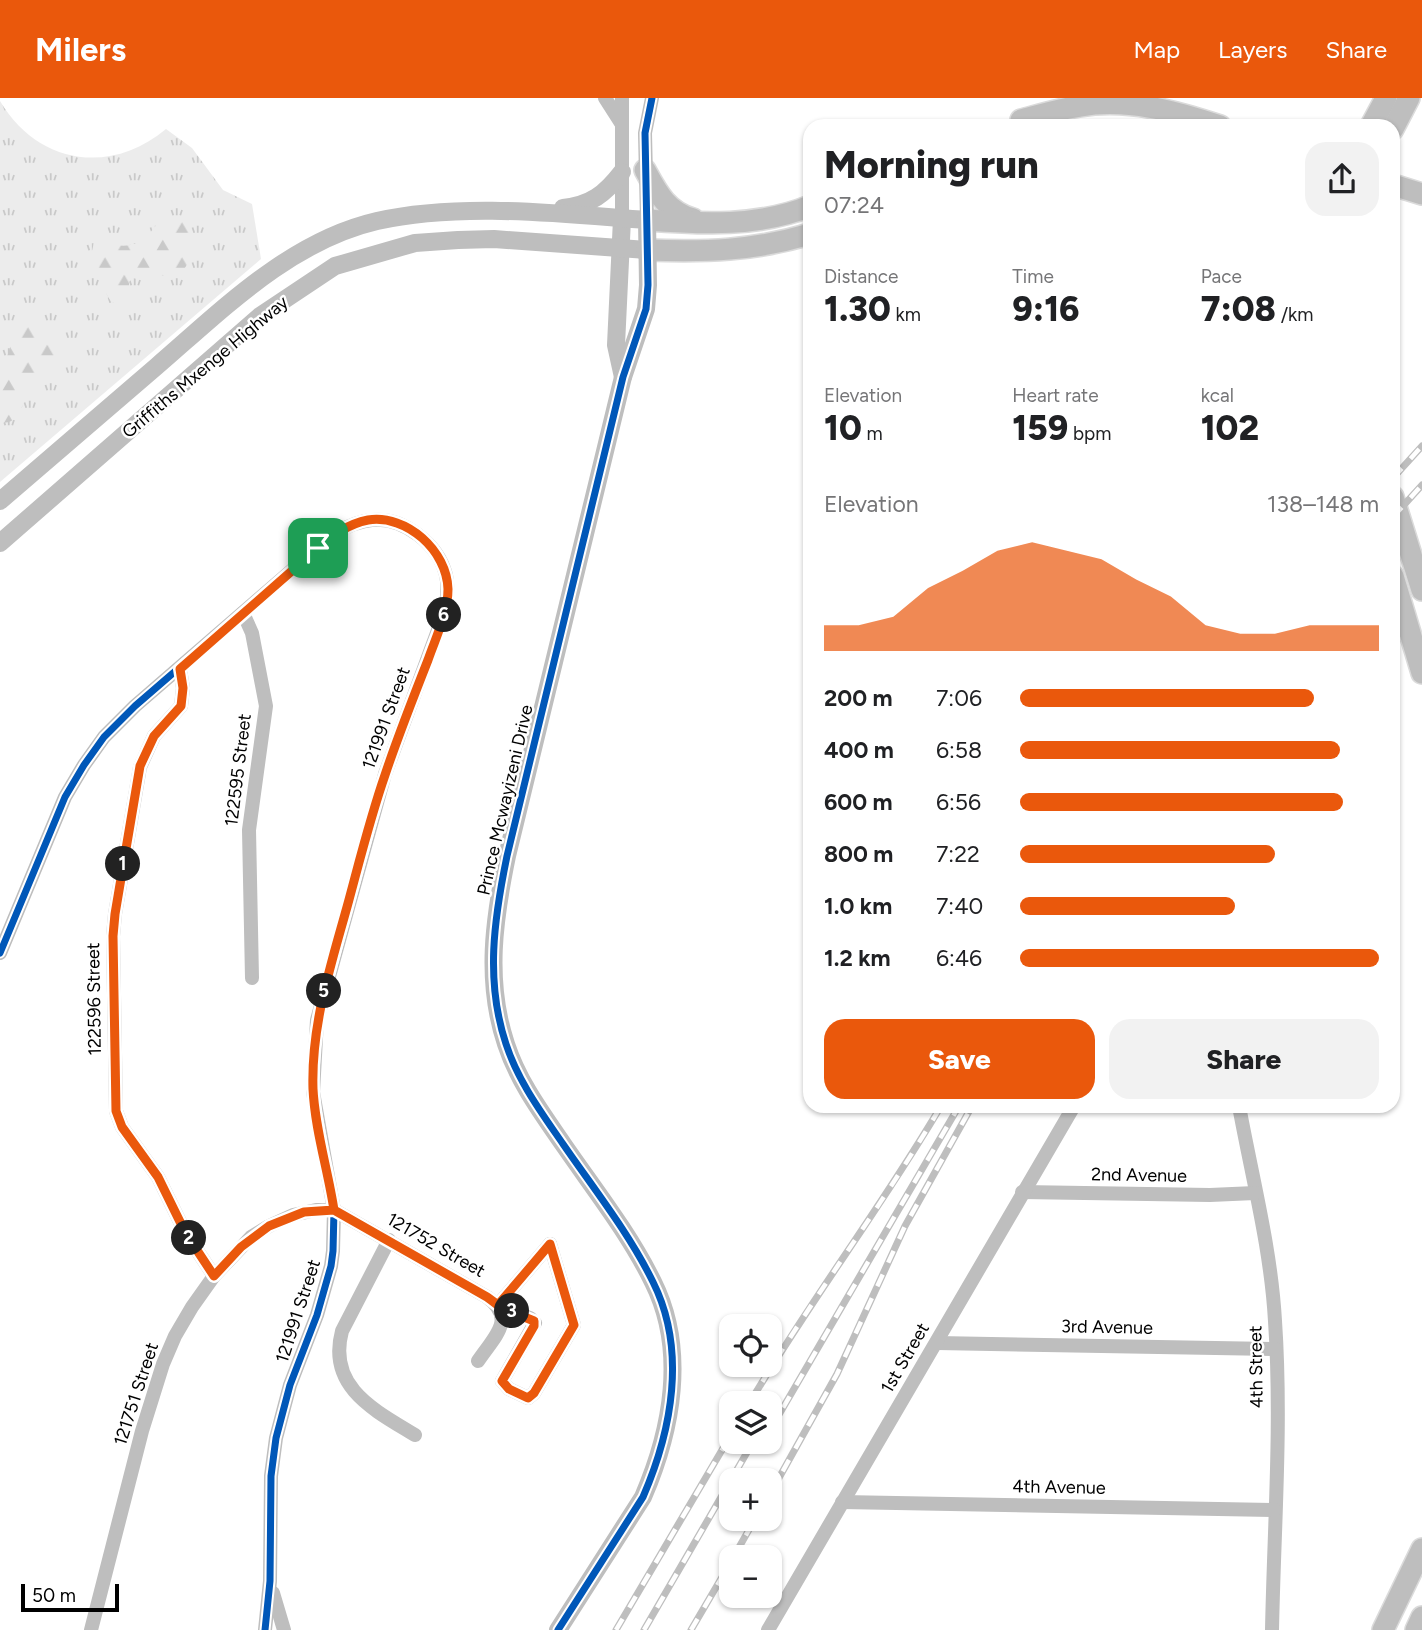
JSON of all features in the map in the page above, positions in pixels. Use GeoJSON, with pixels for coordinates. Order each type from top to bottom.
{"type":"FeatureCollection","features":[{"type":"Feature","properties":{"kind":"main road"},"geometry":{"type":"LineString","coordinates":[[1024,119],[1074,98]]}},
{"type":"Feature","properties":{"kind":"main road"},"geometry":{"type":"LineString","coordinates":[[1375,119],[1386,98]]}},
{"type":"Feature","properties":{"kind":"main road"},"geometry":{"type":"LineString","coordinates":[[1398,119],[1409,98]]}},
{"type":"Feature","properties":{"kind":"main road"},"geometry":{"type":"LineString","coordinates":[[1030,119],[1081,106],[1106,104],[1164,109],[1197,119]]}},
{"type":"Feature","properties":{"kind":"main road"},"geometry":{"type":"LineString","coordinates":[[645,170],[669,207],[685,217],[705,223]]}},
{"type":"Feature","properties":{"kind":"main road"},"geometry":{"type":"LineString","coordinates":[[647,220],[705,223],[758,220],[803,208]]}},
{"type":"Feature","properties":{"kind":"main road"},"geometry":{"type":"LineString","coordinates":[[647,250],[725,251],[784,242],[803,236]]}},
{"type":"Feature","properties":{"kind":"main road"},"geometry":{"type":"LineString","coordinates":[[1400,519],[1422,590]]}},
{"type":"Feature","properties":{"kind":"main road"},"geometry":{"type":"LineString","coordinates":[[1400,599],[1422,673]]}},
{"type":"Feature","properties":{"kind":"main road"},"geometry":{"type":"LineString","coordinates":[[1383,1630],[1422,1549]]}},
{"type":"Feature","properties":{"kind":"main road"},"geometry":{"type":"LineString","coordinates":[[1416,1630],[1422,1617]]}},
{"type":"Feature","properties":{"kind":"street"},"geometry":{"type":"LineString","coordinates":[[605,98],[622,124]]}},
{"type":"Feature","properties":{"kind":"street"},"geometry":{"type":"LineString","coordinates":[[622,98],[622,219]]}},
{"type":"Feature","properties":{"kind":"street"},"geometry":{"type":"LineString","coordinates":[[647,220],[645,133],[652,98]]}},
{"type":"Feature","properties":{"kind":"street"},"geometry":{"type":"LineString","coordinates":[[511,213],[580,206],[591,202],[609,189],[622,172]]}},
{"type":"Feature","properties":{"kind":"street","name":"Griffiths Mxenge Highway"},"geometry":{"type":"LineString","coordinates":[[0,502],[241,293],[320,242],[375,222],[420,213],[454,211],[647,220]]}},
{"type":"Feature","properties":{"kind":"street","name":"Prince Mcwayizeni Drive"},"geometry":{"type":"LineString","coordinates":[[622,219],[616,345],[623,377]]}},
{"type":"Feature","properties":{"kind":"street","name":"Prince Mcwayizeni Drive"},"geometry":{"type":"LineString","coordinates":[[558,1630],[643,1497],[651,1478],[667,1420],[673,1368],[670,1334],[653,1282],[627,1236],[540,1110],[514,1067],[498,1014],[492,961],[496,911],[507,856],[623,377],[646,309],[649,285],[647,220]]}},
{"type":"Feature","properties":{"kind":"street","name":"Griffiths Mxenge Highway"},"geometry":{"type":"LineString","coordinates":[[0,543],[260,316],[335,266],[415,243],[458,240],[494,239],[647,250]]}},
{"type":"Feature","properties":{"kind":"street","name":"121991 Street"},"geometry":{"type":"LineString","coordinates":[[0,953],[65,797],[84,765],[119,721],[335,533],[368,520],[403,526],[417,534],[439,559],[447,580],[448,597],[385,774],[319,1009],[314,1047],[313,1092],[334,1210],[331,1266],[276,1437],[271,1476],[270,1581],[265,1630]]}},
{"type":"Feature","properties":{"kind":"street","name":"122595 Street"},"geometry":{"type":"LineString","coordinates":[[243,612],[252,633],[266,706],[249,830],[252,978]]}},
{"type":"Feature","properties":{"kind":"street","name":"122596 Street"},"geometry":{"type":"LineString","coordinates":[[180,669],[183,688],[181,706],[154,736],[140,766],[115,914],[114,1105],[122,1127],[158,1177],[185,1232],[214,1276]]}},
{"type":"Feature","properties":{"kind":"street","name":"1st Street"},"geometry":{"type":"LineString","coordinates":[[768,1630],[1070,1113]]}},
{"type":"Feature","properties":{"kind":"street","name":"4th Street"},"geometry":{"type":"LineString","coordinates":[[1240,1113],[1270,1276],[1276,1349],[1272,1630]]}},
{"type":"Feature","properties":{"kind":"street","name":"2nd Avenue"},"geometry":{"type":"LineString","coordinates":[[1022,1192],[1255,1194]]}},
{"type":"Feature","properties":{"kind":"street","name":"121752 Street"},"geometry":{"type":"LineString","coordinates":[[334,1210],[499,1306],[530,1318],[535,1323],[502,1381],[509,1389],[528,1398],[534,1393],[574,1325],[550,1244],[499,1306]]}},
{"type":"Feature","properties":{"kind":"street","name":"121751 Street"},"geometry":{"type":"LineString","coordinates":[[91,1630],[142,1430],[163,1364],[186,1317],[214,1276],[241,1247],[269,1226],[304,1212],[334,1210]]}},
{"type":"Feature","properties":{"kind":"street"},"geometry":{"type":"LineString","coordinates":[[388,1240],[342,1331],[338,1359],[346,1380],[362,1400],[415,1435]]}},
{"type":"Feature","properties":{"kind":"street"},"geometry":{"type":"LineString","coordinates":[[478,1361],[500,1327],[502,1315],[499,1306]]}},
{"type":"Feature","properties":{"kind":"street","name":"3rd Avenue"},"geometry":{"type":"LineString","coordinates":[[937,1343],[1276,1349]]}},
{"type":"Feature","properties":{"kind":"street","name":"4th Avenue"},"geometry":{"type":"LineString","coordinates":[[842,1502],[1274,1510]]}},
{"type":"Feature","properties":{"kind":"street"},"geometry":{"type":"LineString","coordinates":[[270,1581],[284,1630]]}},
{"type":"Feature","properties":{"kind":"green space"},"geometry":{"type":"Polygon","coordinates":[[[0,101],[15,122],[34,139],[54,150],[76,156],[99,157],[122,153],[144,144],[166,129],[192,148],[223,190],[252,204],[261,259],[0,482],[0,101]]]}},
{"type":"Feature","properties":{"kind":"green space"},"geometry":{"type":"Polygon","coordinates":[[[176,216],[188,220],[189,226],[191,249],[184,269],[179,273],[147,281],[133,278],[129,282],[129,301],[120,305],[111,302],[106,293],[105,278],[91,256],[94,242],[132,245],[143,239],[162,217],[176,216]]]}},
{"type":"Feature","properties":{"kind":"green space"},"geometry":{"type":"Polygon","coordinates":[[[23,323],[36,326],[44,336],[62,339],[67,347],[58,364],[39,370],[17,417],[0,423],[0,367],[7,357],[15,333],[23,323]]]}},
{"type":"Feature","properties":{"kind":"railway"},"geometry":{"type":"LineString","coordinates":[[1400,470],[1422,446]]}},
{"type":"Feature","properties":{"kind":"railway"},"geometry":{"type":"LineString","coordinates":[[1400,509],[1422,485]]}},
{"type":"Feature","properties":{"kind":"railway"},"geometry":{"type":"LineString","coordinates":[[757,1391],[937,1113]]}},
{"type":"Feature","properties":{"kind":"railway"},"geometry":{"type":"LineString","coordinates":[[782,1409],[955,1113]]}},
{"type":"Feature","properties":{"kind":"railway"},"geometry":{"type":"LineString","coordinates":[[782,1473],[837,1374],[905,1226],[968,1113]]}},
{"type":"Feature","properties":{"kind":"railway"},"geometry":{"type":"LineString","coordinates":[[616,1630],[720,1454]]}},
{"type":"Feature","properties":{"kind":"railway"},"geometry":{"type":"LineString","coordinates":[[644,1630],[746,1454]]}},
{"type":"Feature","properties":{"kind":"railway"},"geometry":{"type":"LineString","coordinates":[[740,1545],[748,1531]]}},
{"type":"Feature","properties":{"kind":"railway"},"geometry":{"type":"LineString","coordinates":[[691,1630],[719,1582]]}},
{"type":"Feature","properties":{"kind":"cycle path"},"geometry":{"type":"LineString","coordinates":[[558,1630],[643,1497],[653,1471],[662,1445],[672,1390],[670,1335],[664,1308],[644,1264],[538,1108],[517,1071],[506,1044],[495,997],[495,927],[507,856],[623,377],[646,309],[648,285],[645,133],[652,98]]}},
{"type":"Feature","properties":{"kind":"cycle path"},"geometry":{"type":"LineString","coordinates":[[0,953],[65,797],[104,737],[135,706],[335,533],[362,522],[384,520],[407,528],[428,543],[446,575],[444,614],[385,774],[317,1020],[313,1092],[334,1210],[333,1251],[317,1315],[290,1385],[276,1438],[271,1476],[270,1581],[265,1630]]}},
{"type":"Feature","properties":{"kind":"route"},"geometry":{"type":"LineString","coordinates":[[318,548],[180,669],[183,688],[181,706],[154,736],[145,751],[137,781],[113,936],[116,1026],[114,1105],[122,1127],[158,1177],[185,1232],[214,1276],[251,1237],[281,1219],[304,1212],[334,1210],[500,1307],[534,1321],[534,1326],[502,1381],[509,1389],[528,1398],[534,1393],[574,1328],[550,1244],[498,1305],[334,1210],[313,1092],[314,1047],[319,1009],[385,774],[442,622],[448,587],[446,572],[429,545],[403,526],[368,520],[335,533],[318,548]]}}]}
